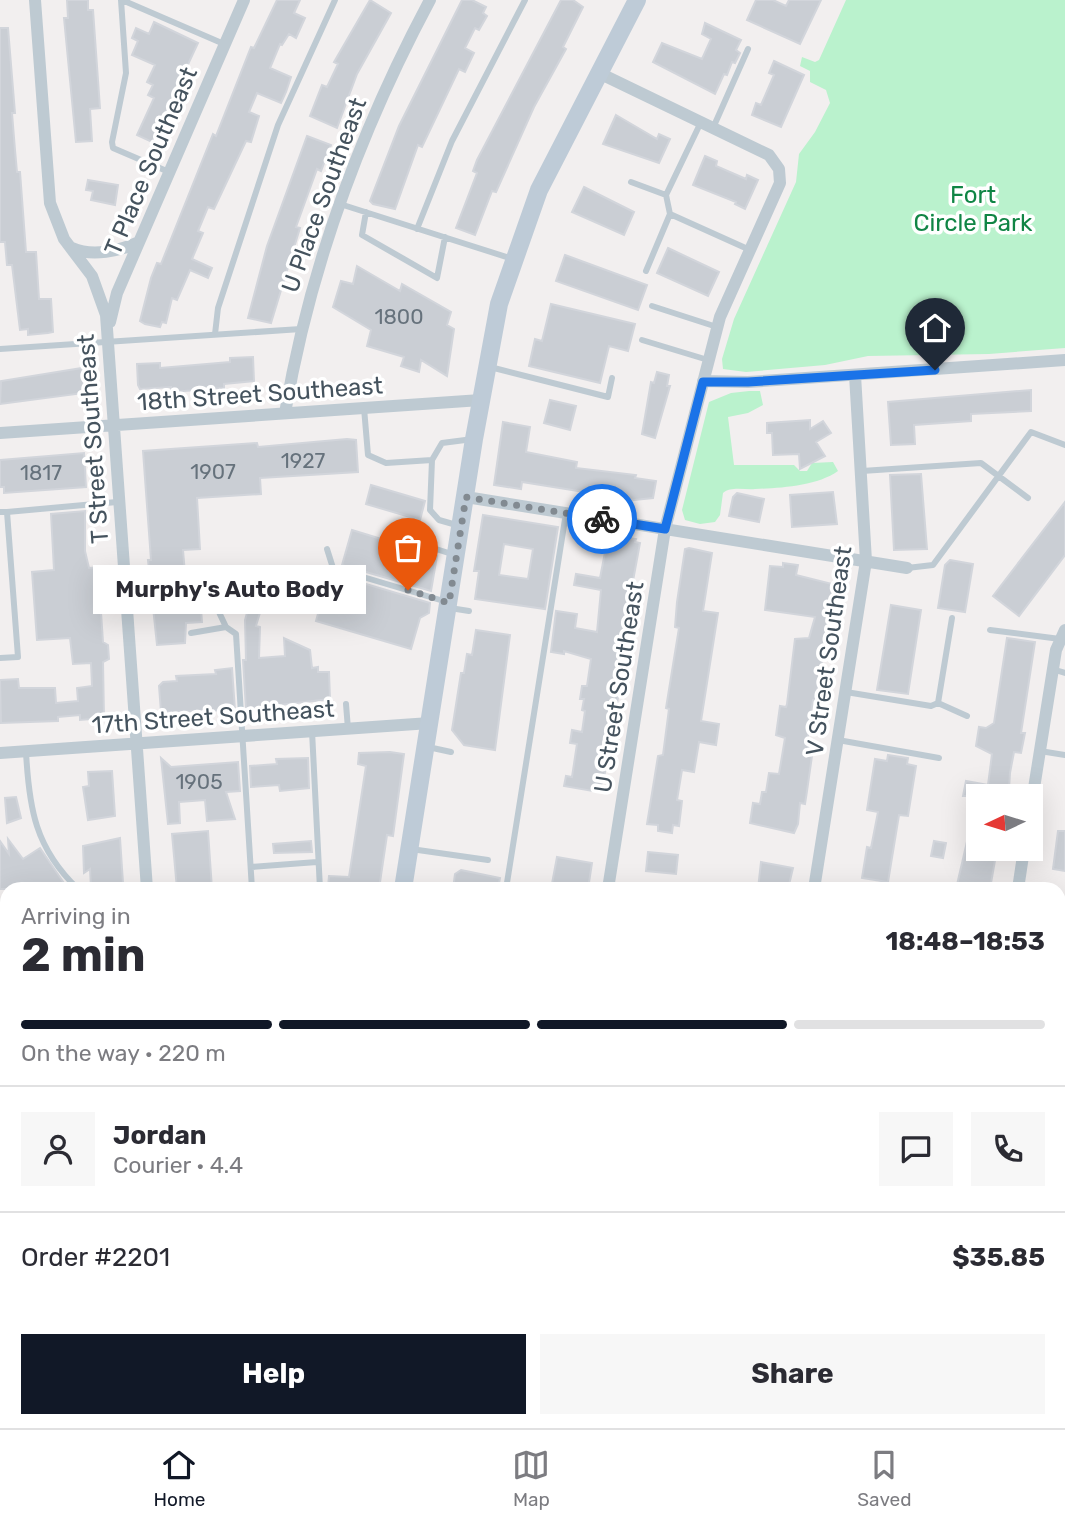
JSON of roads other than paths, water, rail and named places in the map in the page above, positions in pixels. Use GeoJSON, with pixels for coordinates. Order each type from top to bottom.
{"type":"FeatureCollection","features":[{"type":"Feature","properties":{"kind":"main road"},"geometry":{"type":"LineString","coordinates":[[404,882],[474,439],[499,304],[545,176],[637,0]]}},
{"type":"Feature","properties":{"kind":"street","name":"T Street Southeast"},"geometry":{"type":"LineString","coordinates":[[35,0],[50,203],[61,232],[100,293],[108,341],[117,502],[147,882]]}},
{"type":"Feature","properties":{"kind":"street","name":"T Place Southeast"},"geometry":{"type":"LineString","coordinates":[[108,341],[117,293],[244,0]]}},
{"type":"Feature","properties":{"kind":"street","name":"U Place Southeast"},"geometry":{"type":"LineString","coordinates":[[285,413],[301,328],[338,203],[382,95],[430,0]]}},
{"type":"Feature","properties":{"kind":"street"},"geometry":{"type":"LineString","coordinates":[[599,73],[707,125]]}},
{"type":"Feature","properties":{"kind":"street","name":"U Street Southeast"},"geometry":{"type":"LineString","coordinates":[[609,882],[665,529],[717,327],[780,183],[777,163],[769,155],[707,125]]}},
{"type":"Feature","properties":{"kind":"street"},"geometry":{"type":"LineString","coordinates":[[70,247],[82,252],[100,252],[139,242]]}},
{"type":"Feature","properties":{"kind":"street"},"geometry":{"type":"LineString","coordinates":[[703,382],[748,382],[1065,359]]}},
{"type":"Feature","properties":{"kind":"street","name":"V Street Southeast"},"geometry":{"type":"LineString","coordinates":[[815,882],[866,561],[855,375]]}},
{"type":"Feature","properties":{"kind":"street","name":"18th Street Southeast"},"geometry":{"type":"LineString","coordinates":[[0,433],[481,400]]}},
{"type":"Feature","properties":{"kind":"street"},"geometry":{"type":"LineString","coordinates":[[466,497],[906,568]]}},
{"type":"Feature","properties":{"kind":"street"},"geometry":{"type":"LineString","coordinates":[[1035,784],[1059,671],[1062,635]]}},
{"type":"Feature","properties":{"kind":"street","name":"17th Street Southeast"},"geometry":{"type":"LineString","coordinates":[[0,753],[430,723]]}},
{"type":"Feature","properties":{"kind":"street"},"geometry":{"type":"LineString","coordinates":[[1019,882],[1022,861]]}},
{"type":"Feature","properties":{"kind":"lane"},"geometry":{"type":"LineString","coordinates":[[169,172],[113,148],[126,73],[121,0],[224,44]]}},
{"type":"Feature","properties":{"kind":"lane"},"geometry":{"type":"LineString","coordinates":[[215,334],[218,308],[278,125],[335,0]]}},
{"type":"Feature","properties":{"kind":"lane"},"geometry":{"type":"LineString","coordinates":[[417,229],[452,141],[525,0]]}},
{"type":"Feature","properties":{"kind":"lane"},"geometry":{"type":"LineString","coordinates":[[646,271],[670,214],[666,195],[748,49]]}},
{"type":"Feature","properties":{"kind":"lane"},"geometry":{"type":"LineString","coordinates":[[631,182],[666,195]]}},
{"type":"Feature","properties":{"kind":"lane"},"geometry":{"type":"LineString","coordinates":[[338,203],[513,260]]}},
{"type":"Feature","properties":{"kind":"lane"},"geometry":{"type":"LineString","coordinates":[[366,212],[362,234],[437,278],[445,237]]}},
{"type":"Feature","properties":{"kind":"lane"},"geometry":{"type":"LineString","coordinates":[[670,214],[750,250]]}},
{"type":"Feature","properties":{"kind":"lane"},"geometry":{"type":"LineString","coordinates":[[652,306],[717,327]]}},
{"type":"Feature","properties":{"kind":"lane"},"geometry":{"type":"LineString","coordinates":[[0,349],[301,328]]}},
{"type":"Feature","properties":{"kind":"lane"},"geometry":{"type":"LineString","coordinates":[[642,340],[708,360]]}},
{"type":"Feature","properties":{"kind":"lane"},"geometry":{"type":"LineString","coordinates":[[487,366],[608,397],[612,378]]}},
{"type":"Feature","properties":{"kind":"lane"},"geometry":{"type":"LineString","coordinates":[[364,408],[368,455],[386,463],[432,460]]}},
{"type":"Feature","properties":{"kind":"lane"},"geometry":{"type":"LineString","coordinates":[[906,568],[933,565],[1031,432],[1065,445]]}},
{"type":"Feature","properties":{"kind":"lane"},"geometry":{"type":"LineString","coordinates":[[461,527],[439,520],[430,510],[432,460],[442,443],[474,439]]}},
{"type":"Feature","properties":{"kind":"lane"},"geometry":{"type":"LineString","coordinates":[[862,471],[981,463],[1028,498]]}},
{"type":"Feature","properties":{"kind":"lane"},"geometry":{"type":"LineString","coordinates":[[0,658],[18,657],[4,512],[117,502]]}},
{"type":"Feature","properties":{"kind":"lane"},"geometry":{"type":"LineString","coordinates":[[507,882],[566,513]]}},
{"type":"Feature","properties":{"kind":"lane"},"geometry":{"type":"LineString","coordinates":[[327,549],[333,568],[468,611]]}},
{"type":"Feature","properties":{"kind":"lane"},"geometry":{"type":"LineString","coordinates":[[436,549],[456,556]]}},
{"type":"Feature","properties":{"kind":"lane"},"geometry":{"type":"LineString","coordinates":[[208,589],[226,626],[236,634],[252,882]]}},
{"type":"Feature","properties":{"kind":"lane"},"geometry":{"type":"LineString","coordinates":[[938,703],[952,618]]}},
{"type":"Feature","properties":{"kind":"lane"},"geometry":{"type":"LineString","coordinates":[[191,633],[226,626]]}},
{"type":"Feature","properties":{"kind":"lane"},"geometry":{"type":"LineString","coordinates":[[990,630],[1062,635]]}},
{"type":"Feature","properties":{"kind":"lane"},"geometry":{"type":"LineString","coordinates":[[846,692],[931,706],[938,703],[967,716]]}},
{"type":"Feature","properties":{"kind":"lane"},"geometry":{"type":"LineString","coordinates":[[346,704],[348,729]]}},
{"type":"Feature","properties":{"kind":"lane"},"geometry":{"type":"LineString","coordinates":[[312,732],[318,804],[319,882]]}},
{"type":"Feature","properties":{"kind":"lane"},"geometry":{"type":"LineString","coordinates":[[838,740],[939,758]]}},
{"type":"Feature","properties":{"kind":"lane"},"geometry":{"type":"LineString","coordinates":[[426,747],[451,752]]}},
{"type":"Feature","properties":{"kind":"lane"},"geometry":{"type":"LineString","coordinates":[[26,751],[28,800],[33,824],[71,882]]}},
{"type":"Feature","properties":{"kind":"lane"},"geometry":{"type":"LineString","coordinates":[[1040,751],[1065,755]]}},
{"type":"Feature","properties":{"kind":"lane"},"geometry":{"type":"LineString","coordinates":[[410,848],[488,860]]}},
{"type":"Feature","properties":{"kind":"lane"},"geometry":{"type":"LineString","coordinates":[[251,867],[317,862]]}},
{"type":"Feature","properties":{"kind":"place","name":"Murphy's Auto Body"},"geometry":{"type":"Point","coordinates":[408,590]}},
{"type":"Feature","properties":{"kind":"park label","name":"Fort Circle Park"},"geometry":{"type":"Point","coordinates":[973,209]}}]}
